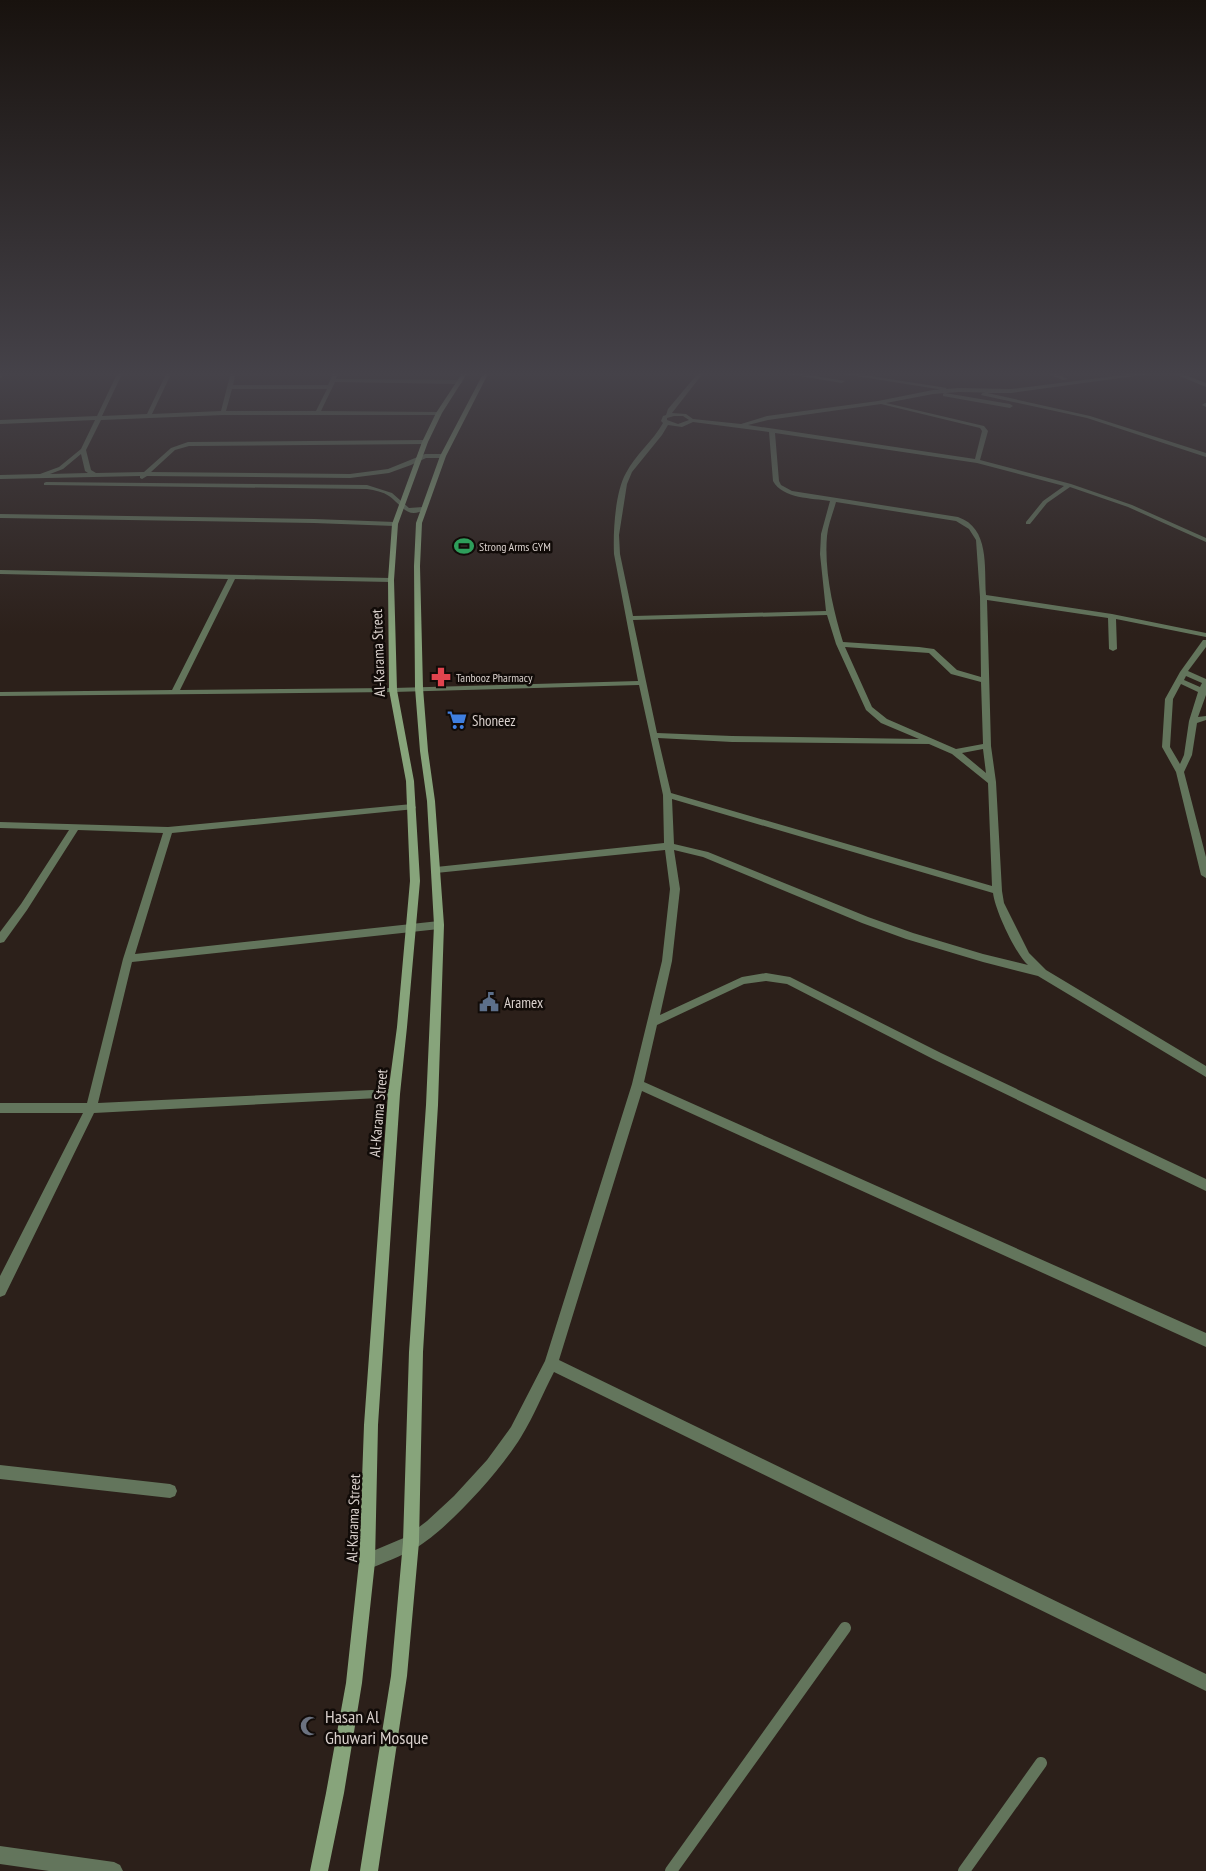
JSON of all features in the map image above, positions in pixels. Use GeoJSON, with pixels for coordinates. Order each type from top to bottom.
{"type":"FeatureCollection","features":[{"type":"Feature","properties":{"kind":"street"},"geometry":{"type":"LineString","coordinates":[[39,480],[61,468],[72,459]]}},
{"type":"Feature","properties":{"kind":"street"},"geometry":{"type":"LineString","coordinates":[[85,459],[88,471],[96,476]]}},
{"type":"Feature","properties":{"kind":"street"},"geometry":{"type":"LineString","coordinates":[[136,484],[161,459]]}},
{"type":"Feature","properties":{"kind":"street"},"geometry":{"type":"LineString","coordinates":[[39,480],[145,474],[350,476],[377,474],[399,468],[417,459]]}},
{"type":"Feature","properties":{"kind":"street","name":"Al-Karama Street"},"geometry":{"type":"LineString","coordinates":[[319,1871],[354,1683],[367,1562],[371,1425],[394,1094],[415,881],[410,782],[393,690],[390,580],[396,524],[418,459]]}},
{"type":"Feature","properties":{"kind":"street"},"geometry":{"type":"LineString","coordinates":[[369,1871],[399,1676],[411,1542],[416,1352],[432,1105],[439,925],[436,870],[419,688],[417,566],[419,523],[442,459]]}},
{"type":"Feature","properties":{"kind":"street"},"geometry":{"type":"LineString","coordinates":[[367,1562],[411,1542],[432,1526],[459,1502],[492,1465],[516,1432],[551,1363],[638,1084],[667,961],[675,889],[669,846],[667,795],[642,684],[617,554],[616,535],[624,484],[629,472],[639,459]]}},
{"type":"Feature","properties":{"kind":"street"},"geometry":{"type":"LineString","coordinates":[[774,459],[776,481],[779,486],[790,492],[833,501],[958,520],[966,523],[976,533],[979,540],[983,598],[988,746],[999,903],[1024,956],[1042,973],[1206,1072]]}},
{"type":"Feature","properties":{"kind":"street"},"geometry":{"type":"LineString","coordinates":[[966,459],[1069,485],[1130,506],[1206,540]]}},
{"type":"Feature","properties":{"kind":"street"},"geometry":{"type":"LineString","coordinates":[[375,488],[383,481],[377,474]]}},
{"type":"Feature","properties":{"kind":"street"},"geometry":{"type":"LineString","coordinates":[[0,477],[136,484],[375,488],[390,494],[407,510],[424,509]]}},
{"type":"Feature","properties":{"kind":"street"},"geometry":{"type":"LineString","coordinates":[[0,484],[29,484]]}},
{"type":"Feature","properties":{"kind":"street"},"geometry":{"type":"LineString","coordinates":[[1028,523],[1045,502],[1069,485]]}},
{"type":"Feature","properties":{"kind":"street"},"geometry":{"type":"LineString","coordinates":[[833,501],[824,534],[823,554],[830,613],[840,644],[869,708],[884,721],[956,752],[992,782]]}},
{"type":"Feature","properties":{"kind":"street"},"geometry":{"type":"LineString","coordinates":[[0,516],[396,524]]}},
{"type":"Feature","properties":{"kind":"street"},"geometry":{"type":"LineString","coordinates":[[0,572],[390,580]]}},
{"type":"Feature","properties":{"kind":"street"},"geometry":{"type":"LineString","coordinates":[[175,691],[232,578]]}},
{"type":"Feature","properties":{"kind":"street"},"geometry":{"type":"LineString","coordinates":[[983,598],[1112,616],[1206,635]]}},
{"type":"Feature","properties":{"kind":"street"},"geometry":{"type":"LineString","coordinates":[[630,618],[830,613]]}},
{"type":"Feature","properties":{"kind":"street"},"geometry":{"type":"LineString","coordinates":[[1112,616],[1113,649]]}},
{"type":"Feature","properties":{"kind":"street"},"geometry":{"type":"LineString","coordinates":[[1206,642],[1184,672],[1169,699],[1166,748],[1180,772],[1206,875]]}},
{"type":"Feature","properties":{"kind":"street"},"geometry":{"type":"LineString","coordinates":[[840,644],[919,649],[931,652],[954,672],[985,681]]}},
{"type":"Feature","properties":{"kind":"street"},"geometry":{"type":"LineString","coordinates":[[1180,772],[1188,755],[1193,720],[1206,682],[1184,672]]}},
{"type":"Feature","properties":{"kind":"street"},"geometry":{"type":"LineString","coordinates":[[1180,681],[1204,692]]}},
{"type":"Feature","properties":{"kind":"street"},"geometry":{"type":"LineString","coordinates":[[0,694],[393,690],[642,684]]}},
{"type":"Feature","properties":{"kind":"street"},"geometry":{"type":"LineString","coordinates":[[1193,720],[1206,718]]}},
{"type":"Feature","properties":{"kind":"street"},"geometry":{"type":"LineString","coordinates":[[654,735],[732,739],[930,742]]}},
{"type":"Feature","properties":{"kind":"street"},"geometry":{"type":"LineString","coordinates":[[956,752],[988,746]]}},
{"type":"Feature","properties":{"kind":"street"},"geometry":{"type":"LineString","coordinates":[[667,795],[997,891]]}},
{"type":"Feature","properties":{"kind":"street"},"geometry":{"type":"LineString","coordinates":[[0,825],[168,830],[412,807]]}},
{"type":"Feature","properties":{"kind":"street"},"geometry":{"type":"LineString","coordinates":[[0,939],[24,907],[76,828]]}},
{"type":"Feature","properties":{"kind":"street"},"geometry":{"type":"LineString","coordinates":[[0,1290],[91,1108],[128,959],[168,830]]}},
{"type":"Feature","properties":{"kind":"street"},"geometry":{"type":"LineString","coordinates":[[1197,834],[1206,839]]}},
{"type":"Feature","properties":{"kind":"street"},"geometry":{"type":"LineString","coordinates":[[436,870],[669,846],[713,857],[865,920],[910,936],[1042,973]]}},
{"type":"Feature","properties":{"kind":"street"},"geometry":{"type":"LineString","coordinates":[[128,959],[439,925]]}},
{"type":"Feature","properties":{"kind":"street"},"geometry":{"type":"LineString","coordinates":[[652,1023],[742,981],[755,977],[771,976],[790,981],[937,1056],[1206,1185]]}},
{"type":"Feature","properties":{"kind":"street"},"geometry":{"type":"LineString","coordinates":[[638,1084],[1206,1340]]}},
{"type":"Feature","properties":{"kind":"street"},"geometry":{"type":"LineString","coordinates":[[0,1108],[91,1108],[394,1094]]}},
{"type":"Feature","properties":{"kind":"street"},"geometry":{"type":"LineString","coordinates":[[551,1363],[1206,1683]]}},
{"type":"Feature","properties":{"kind":"street"},"geometry":{"type":"LineString","coordinates":[[0,1472],[170,1491]]}},
{"type":"Feature","properties":{"kind":"street"},"geometry":{"type":"LineString","coordinates":[[0,1856],[114,1871]]}},
{"type":"Feature","properties":{"kind":"lane"},"geometry":{"type":"LineString","coordinates":[[671,1871],[845,1628]]}},
{"type":"Feature","properties":{"kind":"lane"},"geometry":{"type":"LineString","coordinates":[[964,1871],[1041,1763]]}},
{"type":"Feature","properties":{"kind":"place","name":"Strong Arms GYM"},"geometry":{"type":"Point","coordinates":[464,546]}},
{"type":"Feature","properties":{"kind":"place","name":"Tanbooz Pharmacy"},"geometry":{"type":"Point","coordinates":[441,677]}},
{"type":"Feature","properties":{"kind":"place","name":"Shoneez"},"geometry":{"type":"Point","coordinates":[457,720]}},
{"type":"Feature","properties":{"kind":"place","name":"Aramex"},"geometry":{"type":"Point","coordinates":[489,1002]}},
{"type":"Feature","properties":{"kind":"place","name":"Hasan Al Ghuwari Mosque"},"geometry":{"type":"Point","coordinates":[310,1726]}}]}
